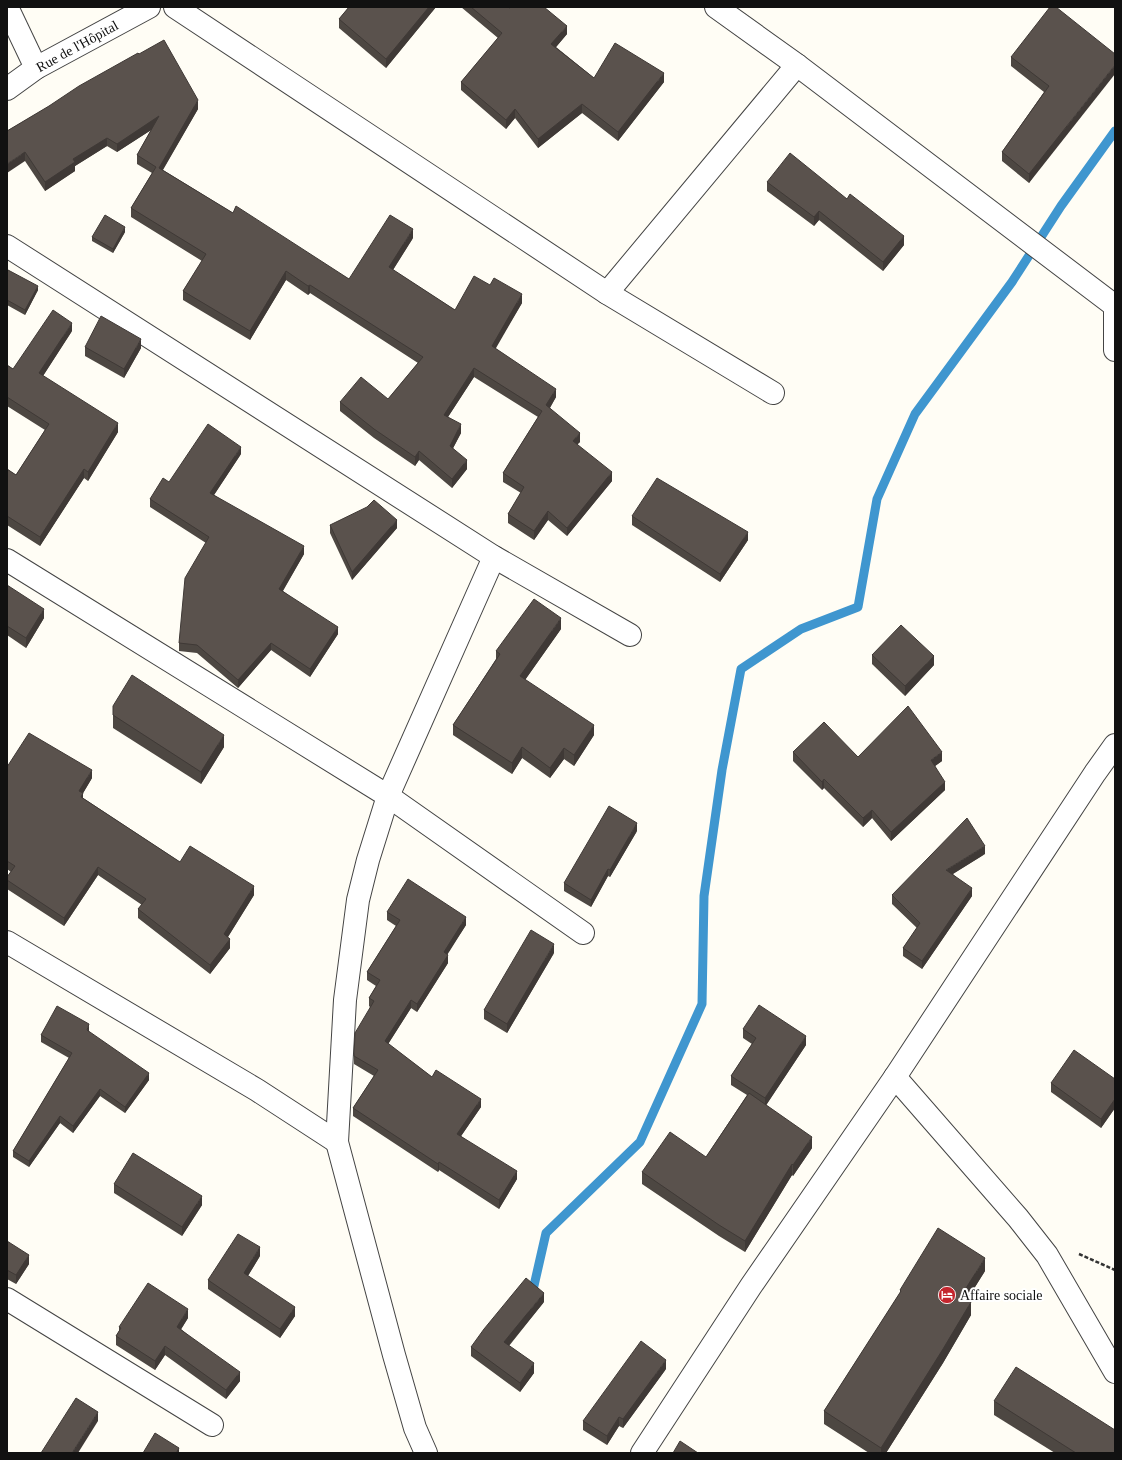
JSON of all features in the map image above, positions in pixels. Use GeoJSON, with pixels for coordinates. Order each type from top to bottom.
{"type":"FeatureCollection","features":[{"type":"Feature","properties":{"kind":"street"},"geometry":{"type":"LineString","coordinates":[[8,7],[36,68]]}},
{"type":"Feature","properties":{"kind":"street","name":"Rue de l'Hôpital"},"geometry":{"type":"LineString","coordinates":[[7,89],[36,68],[149,7]]}},
{"type":"Feature","properties":{"kind":"street"},"geometry":{"type":"LineString","coordinates":[[176,7],[607,293],[773,392]]}},
{"type":"Feature","properties":{"kind":"street"},"geometry":{"type":"LineString","coordinates":[[716,7],[797,65],[1115,306],[1115,350]]}},
{"type":"Feature","properties":{"kind":"street"},"geometry":{"type":"LineString","coordinates":[[607,293],[797,65]]}},
{"type":"Feature","properties":{"kind":"street"},"geometry":{"type":"LineString","coordinates":[[7,246],[494,557],[630,635]]}},
{"type":"Feature","properties":{"kind":"street"},"geometry":{"type":"LineString","coordinates":[[426,1453],[415,1428],[398,1369],[337,1142],[345,1000],[358,900],[368,860],[388,796],[494,557]]}},
{"type":"Feature","properties":{"kind":"street"},"geometry":{"type":"LineString","coordinates":[[7,560],[388,796],[583,933]]}},
{"type":"Feature","properties":{"kind":"street"},"geometry":{"type":"LineString","coordinates":[[642,1453],[755,1279],[895,1077],[1090,780],[1115,745]]}},
{"type":"Feature","properties":{"kind":"street"},"geometry":{"type":"LineString","coordinates":[[7,942],[257,1090],[337,1142]]}},
{"type":"Feature","properties":{"kind":"street"},"geometry":{"type":"LineString","coordinates":[[895,1077],[1038,1242],[1060,1276],[1115,1372]]}},
{"type":"Feature","properties":{"kind":"street"},"geometry":{"type":"LineString","coordinates":[[7,1299],[212,1425]]}},
{"type":"Feature","properties":{"kind":"building"},"geometry":{"type":"Polygon","coordinates":[[[349,7],[429,7],[386,59],[339,19],[349,7]]]}},
{"type":"Feature","properties":{"kind":"building"},"geometry":{"type":"Polygon","coordinates":[[[471,7],[544,7],[567,26],[551,44],[594,78],[615,43],[664,73],[618,132],[582,104],[538,139],[515,109],[506,120],[461,82],[502,33],[471,7]]]}},
{"type":"Feature","properties":{"kind":"building"},"geometry":{"type":"Polygon","coordinates":[[[1050,7],[1056,7],[1115,54],[1115,65],[1029,174],[1002,152],[1049,86],[1011,57],[1050,7]]]}},
{"type":"Feature","properties":{"kind":"building"},"geometry":{"type":"Polygon","coordinates":[[[164,40],[198,100],[159,168],[233,213],[236,206],[349,279],[390,215],[413,229],[389,267],[455,310],[474,276],[490,285],[494,278],[522,294],[492,346],[556,389],[546,405],[580,433],[573,441],[612,472],[567,528],[548,511],[534,531],[508,514],[524,487],[503,473],[542,411],[474,368],[444,415],[461,424],[450,446],[467,460],[452,479],[419,451],[415,457],[374,429],[340,402],[361,377],[388,399],[423,357],[286,271],[250,331],[183,291],[206,254],[131,208],[156,167],[137,155],[159,116],[117,144],[107,138],[73,159],[75,162],[45,182],[25,152],[7,164],[7,131],[79,86],[164,40]]]}},
{"type":"Feature","properties":{"kind":"building"},"geometry":{"type":"Polygon","coordinates":[[[790,153],[847,199],[850,194],[904,236],[883,262],[819,211],[814,217],[767,182],[790,153]]]}},
{"type":"Feature","properties":{"kind":"building"},"geometry":{"type":"Polygon","coordinates":[[[105,215],[125,227],[113,249],[92,237],[105,215]]]}},
{"type":"Feature","properties":{"kind":"building"},"geometry":{"type":"Polygon","coordinates":[[[8,270],[38,286],[25,310],[7,300],[8,270]]]}},
{"type":"Feature","properties":{"kind":"building"},"geometry":{"type":"Polygon","coordinates":[[[53,310],[72,323],[39,373],[118,423],[88,472],[84,469],[40,537],[7,516],[7,469],[16,475],[49,424],[7,397],[7,365],[13,369],[53,310]]]}},
{"type":"Feature","properties":{"kind":"building"},"geometry":{"type":"Polygon","coordinates":[[[101,316],[141,339],[124,369],[85,347],[101,316]]]}},
{"type":"Feature","properties":{"kind":"building"},"geometry":{"type":"Polygon","coordinates":[[[208,424],[241,447],[210,493],[304,546],[279,589],[338,627],[310,669],[271,643],[238,680],[197,645],[179,643],[185,578],[209,537],[150,499],[163,478],[169,482],[208,424]]]}},
{"type":"Feature","properties":{"kind":"building"},"geometry":{"type":"Polygon","coordinates":[[[657,478],[748,532],[720,574],[632,516],[657,478]]]}},
{"type":"Feature","properties":{"kind":"building"},"geometry":{"type":"Polygon","coordinates":[[[374,500],[397,520],[352,572],[330,525],[367,507],[374,500]]]}},
{"type":"Feature","properties":{"kind":"building"},"geometry":{"type":"Polygon","coordinates":[[[7,585],[44,609],[26,638],[7,626],[7,585]]]}},
{"type":"Feature","properties":{"kind":"building"},"geometry":{"type":"Polygon","coordinates":[[[534,599],[561,618],[520,676],[594,725],[574,755],[564,748],[550,768],[522,747],[512,763],[453,725],[500,654],[496,651],[534,599]]]}},
{"type":"Feature","properties":{"kind":"building"},"geometry":{"type":"Polygon","coordinates":[[[901,625],[934,656],[905,686],[872,655],[901,625]]]}},
{"type":"Feature","properties":{"kind":"building"},"geometry":{"type":"Polygon","coordinates":[[[132,675],[224,735],[201,772],[113,715],[113,706],[132,675]]]}},
{"type":"Feature","properties":{"kind":"building"},"geometry":{"type":"Polygon","coordinates":[[[908,706],[942,752],[931,760],[945,782],[891,832],[872,810],[863,818],[824,779],[822,782],[793,752],[824,722],[858,757],[908,706]]]}},
{"type":"Feature","properties":{"kind":"building"},"geometry":{"type":"Polygon","coordinates":[[[29,733],[92,770],[79,791],[83,793],[81,797],[180,862],[190,846],[254,886],[224,934],[230,939],[210,965],[138,909],[146,899],[98,867],[64,918],[7,880],[7,877],[15,866],[7,861],[7,767],[29,733]]]}},
{"type":"Feature","properties":{"kind":"building"},"geometry":{"type":"Polygon","coordinates":[[[609,806],[637,823],[610,870],[608,869],[591,900],[564,883],[609,806]]]}},
{"type":"Feature","properties":{"kind":"building"},"geometry":{"type":"Polygon","coordinates":[[[967,818],[985,846],[946,870],[972,888],[922,961],[903,948],[920,923],[892,895],[967,818]]]}},
{"type":"Feature","properties":{"kind":"building"},"geometry":{"type":"Polygon","coordinates":[[[408,879],[466,917],[444,952],[448,955],[417,1004],[411,1000],[385,1041],[432,1077],[436,1070],[481,1099],[457,1134],[517,1171],[499,1200],[439,1162],[438,1164],[353,1108],[378,1070],[354,1056],[355,1033],[374,1001],[369,998],[380,980],[367,972],[400,920],[387,912],[408,879]]]}},
{"type":"Feature","properties":{"kind":"building"},"geometry":{"type":"Polygon","coordinates":[[[531,930],[554,944],[507,1024],[484,1010],[531,930]]]}},
{"type":"Feature","properties":{"kind":"building"},"geometry":{"type":"Polygon","coordinates":[[[759,1005],[806,1036],[765,1098],[731,1076],[756,1038],[743,1029],[759,1005]]]}},
{"type":"Feature","properties":{"kind":"building"},"geometry":{"type":"Polygon","coordinates":[[[57,1006],[89,1024],[87,1030],[149,1073],[125,1107],[100,1089],[73,1126],[60,1116],[29,1161],[13,1151],[72,1053],[41,1035],[57,1006]]]}},
{"type":"Feature","properties":{"kind":"building"},"geometry":{"type":"Polygon","coordinates":[[[1074,1050],[1115,1079],[1115,1099],[1101,1119],[1051,1083],[1074,1050]]]}},
{"type":"Feature","properties":{"kind":"building"},"geometry":{"type":"Polygon","coordinates":[[[749,1093],[812,1137],[793,1165],[792,1164],[745,1241],[642,1172],[670,1132],[706,1157],[749,1093]]]}},
{"type":"Feature","properties":{"kind":"building"},"geometry":{"type":"Polygon","coordinates":[[[133,1153],[202,1196],[182,1227],[114,1184],[133,1153]]]}},
{"type":"Feature","properties":{"kind":"building"},"geometry":{"type":"Polygon","coordinates":[[[938,1228],[985,1258],[961,1296],[971,1302],[881,1448],[824,1411],[901,1291],[900,1290],[938,1228]]]}},
{"type":"Feature","properties":{"kind":"building"},"geometry":{"type":"Polygon","coordinates":[[[238,1234],[260,1247],[244,1273],[295,1307],[280,1329],[208,1280],[238,1234]]]}},
{"type":"Feature","properties":{"kind":"building"},"geometry":{"type":"Polygon","coordinates":[[[7,1241],[29,1255],[16,1275],[7,1270],[7,1241]]]}},
{"type":"Feature","properties":{"kind":"building"},"geometry":{"type":"Polygon","coordinates":[[[526,1278],[544,1293],[504,1342],[534,1363],[520,1383],[471,1347],[526,1278]]]}},
{"type":"Feature","properties":{"kind":"building"},"geometry":{"type":"Polygon","coordinates":[[[148,1283],[188,1309],[177,1327],[240,1372],[226,1390],[165,1346],[155,1361],[116,1336],[121,1328],[119,1327],[148,1283]]]}},
{"type":"Feature","properties":{"kind":"building"},"geometry":{"type":"Polygon","coordinates":[[[641,1341],[666,1360],[623,1419],[619,1417],[607,1436],[583,1421],[641,1341]]]}},
{"type":"Feature","properties":{"kind":"building"},"geometry":{"type":"Polygon","coordinates":[[[1016,1367],[1115,1430],[1115,1453],[1076,1453],[994,1401],[1016,1367]]]}},
{"type":"Feature","properties":{"kind":"building"},"geometry":{"type":"Polygon","coordinates":[[[76,1398],[98,1412],[72,1453],[41,1453],[76,1398]]]}},
{"type":"Feature","properties":{"kind":"building"},"geometry":{"type":"Polygon","coordinates":[[[155,1433],[179,1448],[176,1453],[143,1453],[155,1433]]]}},
{"type":"Feature","properties":{"kind":"building"},"geometry":{"type":"Polygon","coordinates":[[[680,1441],[698,1453],[673,1453],[680,1441]]]}},
{"type":"Feature","properties":{"kind":"waterway"},"geometry":{"type":"LineString","coordinates":[[533,1290],[546,1233],[640,1142],[702,1004],[704,896],[722,770],[741,669],[801,629],[858,607],[877,499],[915,414],[1012,282],[1061,206],[1115,131]]}},
{"type":"Feature","properties":{"kind":"place","name":"Affaire sociale"},"geometry":{"type":"Point","coordinates":[947,1295]}}]}
